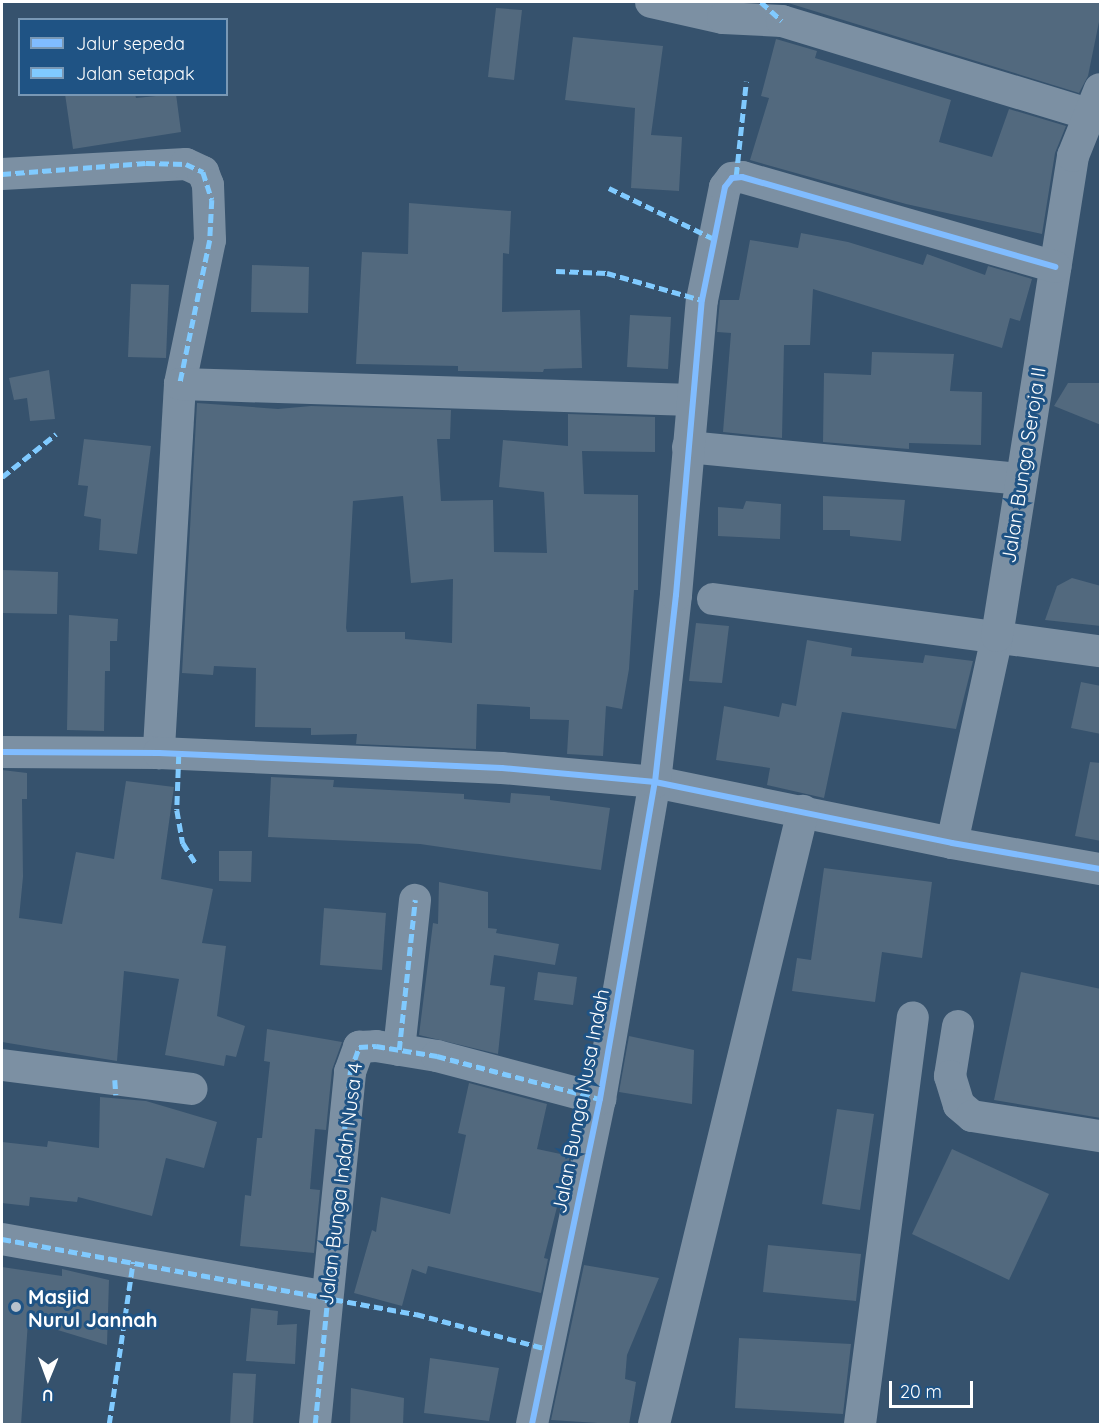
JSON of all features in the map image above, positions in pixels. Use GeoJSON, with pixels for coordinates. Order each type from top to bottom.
{"type":"FeatureCollection","features":[{"type":"Feature","properties":{"kind":"street"},"geometry":{"type":"LineString","coordinates":[[651,2],[723,18],[782,21],[1094,102]]}},
{"type":"Feature","properties":{"kind":"street","name":"Jalan Bunga Seroja II"},"geometry":{"type":"LineString","coordinates":[[951,843],[997,636],[1020,479],[1073,156],[1094,102]]}},
{"type":"Feature","properties":{"kind":"street"},"geometry":{"type":"LineString","coordinates":[[2,174],[146,163],[186,164],[203,172],[212,200],[210,240],[180,384],[159,753]]}},
{"type":"Feature","properties":{"kind":"street","name":"Jalan Bunga Nusa Indah"},"geometry":{"type":"LineString","coordinates":[[532,1425],[600,1099],[655,782],[676,595],[702,300],[722,195],[727,182],[736,177],[1055,267]]}},
{"type":"Feature","properties":{"kind":"street"},"geometry":{"type":"LineString","coordinates":[[180,384],[693,400]]}},
{"type":"Feature","properties":{"kind":"street"},"geometry":{"type":"LineString","coordinates":[[688,447],[1020,479]]}},
{"type":"Feature","properties":{"kind":"street"},"geometry":{"type":"LineString","coordinates":[[713,599],[1101,651]]}},
{"type":"Feature","properties":{"kind":"street"},"geometry":{"type":"LineString","coordinates":[[2,752],[159,753],[502,768],[655,782],[951,843],[1101,869]]}},
{"type":"Feature","properties":{"kind":"street"},"geometry":{"type":"LineString","coordinates":[[654,1425],[803,812]]}},
{"type":"Feature","properties":{"kind":"street"},"geometry":{"type":"LineString","coordinates":[[399,1050],[415,900]]}},
{"type":"Feature","properties":{"kind":"street"},"geometry":{"type":"LineString","coordinates":[[860,1425],[913,1017]]}},
{"type":"Feature","properties":{"kind":"street"},"geometry":{"type":"LineString","coordinates":[[958,1026],[951,1084],[959,1105],[972,1116],[1101,1136]]}},
{"type":"Feature","properties":{"kind":"street","name":"Jalan Bunga Indah Nusa 4"},"geometry":{"type":"LineString","coordinates":[[315,1425],[326,1297],[353,1057],[363,1045],[399,1050],[600,1099]]}},
{"type":"Feature","properties":{"kind":"street"},"geometry":{"type":"LineString","coordinates":[[2,1065],[191,1089]]}},
{"type":"Feature","properties":{"kind":"street"},"geometry":{"type":"LineString","coordinates":[[2,1239],[326,1297]]}},
{"type":"Feature","properties":{"kind":"building"},"geometry":{"type":"Polygon","coordinates":[[[785,2],[1101,2],[1101,12],[1088,76],[1079,93],[785,2]]]}},
{"type":"Feature","properties":{"kind":"building"},"geometry":{"type":"Polygon","coordinates":[[[496,8],[522,10],[514,80],[488,77],[496,8]]]}},
{"type":"Feature","properties":{"kind":"building"},"geometry":{"type":"Polygon","coordinates":[[[573,37],[663,46],[651,135],[682,137],[679,191],[631,188],[635,108],[565,100],[573,37]]]}},
{"type":"Feature","properties":{"kind":"building"},"geometry":{"type":"Polygon","coordinates":[[[776,39],[817,51],[815,58],[951,100],[939,142],[992,157],[1009,109],[1066,126],[1055,153],[1042,234],[906,204],[750,160],[769,98],[761,96],[776,39]]]}},
{"type":"Feature","properties":{"kind":"building"},"geometry":{"type":"Polygon","coordinates":[[[65,96],[136,96],[136,98],[176,96],[181,132],[73,149],[65,96]]]}},
{"type":"Feature","properties":{"kind":"building"},"geometry":{"type":"Polygon","coordinates":[[[409,203],[511,211],[509,254],[503,253],[502,312],[580,310],[582,368],[544,369],[543,372],[458,371],[458,366],[356,364],[362,252],[408,254],[409,203]]]}},
{"type":"Feature","properties":{"kind":"building"},"geometry":{"type":"Polygon","coordinates":[[[801,233],[848,242],[923,265],[927,254],[985,275],[988,266],[1032,279],[1020,321],[1010,318],[1002,348],[813,289],[810,345],[784,345],[782,438],[723,432],[731,333],[717,332],[720,300],[739,300],[750,240],[798,248],[801,233]]]}},
{"type":"Feature","properties":{"kind":"building"},"geometry":{"type":"Polygon","coordinates":[[[252,265],[309,267],[308,313],[251,312],[252,265]]]}},
{"type":"Feature","properties":{"kind":"building"},"geometry":{"type":"Polygon","coordinates":[[[131,284],[169,285],[166,358],[128,357],[131,284]]]}},
{"type":"Feature","properties":{"kind":"building"},"geometry":{"type":"Polygon","coordinates":[[[630,315],[671,317],[668,369],[627,367],[630,315]]]}},
{"type":"Feature","properties":{"kind":"building"},"geometry":{"type":"Polygon","coordinates":[[[872,352],[954,354],[950,391],[982,392],[981,445],[909,443],[909,449],[823,442],[824,373],[871,375],[872,352]]]}},
{"type":"Feature","properties":{"kind":"building"},"geometry":{"type":"Polygon","coordinates":[[[49,370],[55,419],[30,421],[27,398],[14,400],[9,378],[49,370]]]}},
{"type":"Feature","properties":{"kind":"building"},"geometry":{"type":"Polygon","coordinates":[[[1068,383],[1101,383],[1101,425],[1054,406],[1068,383]]]}},
{"type":"Feature","properties":{"kind":"building"},"geometry":{"type":"Polygon","coordinates":[[[197,403],[278,409],[311,406],[451,410],[450,439],[437,439],[441,501],[493,500],[494,552],[547,553],[544,492],[499,487],[503,440],[568,446],[568,414],[655,417],[655,452],[582,451],[584,494],[638,495],[638,590],[634,590],[629,669],[622,709],[606,706],[603,756],[567,754],[569,720],[530,719],[530,707],[477,704],[476,749],[356,744],[357,734],[311,735],[311,728],[255,727],[256,668],[214,666],[213,675],[182,673],[197,403]],[[403,496],[353,501],[347,632],[405,632],[405,639],[452,643],[453,579],[411,583],[403,496]]]}},
{"type":"Feature","properties":{"kind":"building"},"geometry":{"type":"Polygon","coordinates":[[[84,439],[151,446],[137,554],[99,550],[101,519],[84,516],[88,486],[78,485],[84,439]]]}},
{"type":"Feature","properties":{"kind":"building"},"geometry":{"type":"Polygon","coordinates":[[[823,496],[905,500],[901,541],[850,536],[850,530],[823,530],[823,496]]]}},
{"type":"Feature","properties":{"kind":"building"},"geometry":{"type":"Polygon","coordinates":[[[746,501],[781,504],[780,539],[718,536],[718,507],[743,509],[746,501]]]}},
{"type":"Feature","properties":{"kind":"building"},"geometry":{"type":"Polygon","coordinates":[[[2,570],[58,572],[57,614],[2,613],[2,570]]]}},
{"type":"Feature","properties":{"kind":"building"},"geometry":{"type":"Polygon","coordinates":[[[1072,578],[1101,586],[1101,626],[1045,620],[1057,586],[1072,578]]]}},
{"type":"Feature","properties":{"kind":"building"},"geometry":{"type":"Polygon","coordinates":[[[69,615],[118,619],[117,641],[110,641],[110,671],[105,671],[104,731],[67,730],[69,615]]]}},
{"type":"Feature","properties":{"kind":"building"},"geometry":{"type":"Polygon","coordinates":[[[696,623],[729,626],[722,683],[689,681],[696,623]]]}},
{"type":"Feature","properties":{"kind":"building"},"geometry":{"type":"Polygon","coordinates":[[[807,640],[852,648],[851,656],[923,663],[925,655],[973,661],[956,729],[842,712],[824,798],[767,785],[770,768],[716,760],[724,706],[779,717],[782,703],[796,706],[807,640]]]}},
{"type":"Feature","properties":{"kind":"building"},"geometry":{"type":"Polygon","coordinates":[[[1081,682],[1101,686],[1101,734],[1071,728],[1081,682]]]}},
{"type":"Feature","properties":{"kind":"building"},"geometry":{"type":"Polygon","coordinates":[[[1090,762],[1101,763],[1101,841],[1075,836],[1090,762]]]}},
{"type":"Feature","properties":{"kind":"building"},"geometry":{"type":"Polygon","coordinates":[[[2,770],[27,773],[27,799],[22,799],[23,877],[19,918],[62,924],[76,852],[114,859],[126,781],[174,787],[161,879],[213,889],[202,943],[226,946],[217,1016],[245,1026],[236,1057],[226,1055],[224,1066],[165,1055],[179,979],[124,971],[117,1061],[2,1042],[2,770]]]}},
{"type":"Feature","properties":{"kind":"building"},"geometry":{"type":"Polygon","coordinates":[[[271,777],[334,780],[333,787],[464,794],[464,799],[510,803],[511,793],[550,796],[550,800],[610,808],[601,870],[420,844],[268,837],[271,777]]]}},
{"type":"Feature","properties":{"kind":"building"},"geometry":{"type":"Polygon","coordinates":[[[219,851],[252,851],[251,882],[219,881],[219,851]]]}},
{"type":"Feature","properties":{"kind":"building"},"geometry":{"type":"Polygon","coordinates":[[[824,868],[932,882],[922,958],[882,952],[875,1002],[792,991],[797,958],[811,960],[824,868]]]}},
{"type":"Feature","properties":{"kind":"building"},"geometry":{"type":"Polygon","coordinates":[[[439,882],[488,892],[488,928],[497,929],[496,933],[559,944],[555,965],[494,955],[490,985],[505,987],[498,1054],[419,1035],[433,923],[438,924],[439,882]]]}},
{"type":"Feature","properties":{"kind":"building"},"geometry":{"type":"Polygon","coordinates":[[[324,908],[386,913],[382,970],[320,965],[324,908]]]}},
{"type":"Feature","properties":{"kind":"building"},"geometry":{"type":"Polygon","coordinates":[[[538,972],[577,977],[573,1005],[534,1000],[538,972]]]}},
{"type":"Feature","properties":{"kind":"building"},"geometry":{"type":"Polygon","coordinates":[[[1021,972],[1101,989],[1101,1118],[994,1100],[1021,972]]]}},
{"type":"Feature","properties":{"kind":"building"},"geometry":{"type":"Polygon","coordinates":[[[267,1029],[342,1042],[332,1070],[326,1130],[315,1129],[310,1189],[320,1190],[314,1253],[240,1246],[245,1195],[251,1196],[257,1138],[262,1138],[270,1062],[264,1061],[267,1029]]]}},
{"type":"Feature","properties":{"kind":"building"},"geometry":{"type":"Polygon","coordinates":[[[629,1036],[694,1050],[692,1104],[619,1092],[629,1036]]]}},
{"type":"Feature","properties":{"kind":"building"},"geometry":{"type":"Polygon","coordinates":[[[469,1083],[547,1104],[537,1149],[570,1156],[544,1258],[548,1259],[541,1293],[428,1266],[426,1274],[412,1269],[402,1306],[354,1293],[372,1230],[376,1232],[381,1197],[450,1214],[466,1135],[458,1133],[469,1083]]]}},
{"type":"Feature","properties":{"kind":"building"},"geometry":{"type":"Polygon","coordinates":[[[100,1097],[146,1101],[217,1122],[204,1168],[166,1158],[152,1216],[78,1197],[77,1202],[30,1197],[29,1206],[2,1203],[2,1142],[47,1147],[48,1141],[99,1148],[100,1097]]]}},
{"type":"Feature","properties":{"kind":"building"},"geometry":{"type":"Polygon","coordinates":[[[837,1109],[874,1114],[860,1210],[822,1204],[837,1109]]]}},
{"type":"Feature","properties":{"kind":"building"},"geometry":{"type":"Polygon","coordinates":[[[952,1149],[1049,1194],[1009,1280],[912,1234],[952,1149]]]}},
{"type":"Feature","properties":{"kind":"building"},"geometry":{"type":"Polygon","coordinates":[[[768,1245],[861,1254],[856,1301],[763,1292],[768,1245]]]}},
{"type":"Feature","properties":{"kind":"building"},"geometry":{"type":"Polygon","coordinates":[[[584,1265],[659,1278],[627,1355],[625,1379],[636,1382],[629,1425],[551,1420],[584,1265]]]}},
{"type":"Feature","properties":{"kind":"building"},"geometry":{"type":"Polygon","coordinates":[[[2,1267],[62,1276],[62,1269],[109,1280],[107,1345],[28,1321],[21,1425],[2,1425],[2,1267]]]}},
{"type":"Feature","properties":{"kind":"building"},"geometry":{"type":"Polygon","coordinates":[[[251,1308],[278,1311],[277,1325],[297,1324],[295,1364],[246,1361],[251,1308]]]}},
{"type":"Feature","properties":{"kind":"building"},"geometry":{"type":"Polygon","coordinates":[[[739,1338],[851,1344],[843,1414],[735,1408],[739,1338]]]}},
{"type":"Feature","properties":{"kind":"building"},"geometry":{"type":"Polygon","coordinates":[[[430,1358],[499,1368],[489,1421],[424,1413],[430,1358]]]}},
{"type":"Feature","properties":{"kind":"building"},"geometry":{"type":"Polygon","coordinates":[[[233,1373],[256,1374],[253,1425],[230,1425],[233,1373]]]}},
{"type":"Feature","properties":{"kind":"building"},"geometry":{"type":"Polygon","coordinates":[[[351,1388],[404,1398],[403,1425],[350,1425],[351,1388]]]}},
{"type":"Feature","properties":{"kind":"marked path"},"geometry":{"type":"LineString","coordinates":[[761,2],[782,21]]}},
{"type":"Feature","properties":{"kind":"marked path"},"geometry":{"type":"LineString","coordinates":[[736,176],[746,82]]}},
{"type":"Feature","properties":{"kind":"marked path"},"geometry":{"type":"LineString","coordinates":[[2,174],[146,163],[186,164],[203,172],[212,200],[210,240],[180,384]]}},
{"type":"Feature","properties":{"kind":"marked path"},"geometry":{"type":"LineString","coordinates":[[609,188],[714,239]]}},
{"type":"Feature","properties":{"kind":"marked path"},"geometry":{"type":"LineString","coordinates":[[556,271],[607,273],[702,300]]}},
{"type":"Feature","properties":{"kind":"marked path"},"geometry":{"type":"LineString","coordinates":[[2,477],[56,434]]}},
{"type":"Feature","properties":{"kind":"marked path"},"geometry":{"type":"LineString","coordinates":[[179,755],[177,810],[183,843],[197,865]]}},
{"type":"Feature","properties":{"kind":"marked path"},"geometry":{"type":"LineString","coordinates":[[399,1050],[415,900]]}},
{"type":"Feature","properties":{"kind":"marked path"},"geometry":{"type":"LineString","coordinates":[[315,1424],[350,1072],[359,1047],[376,1046],[437,1056],[600,1099]]}},
{"type":"Feature","properties":{"kind":"marked path"},"geometry":{"type":"LineString","coordinates":[[115,1080],[116,1095]]}},
{"type":"Feature","properties":{"kind":"marked path"},"geometry":{"type":"LineString","coordinates":[[2,1239],[416,1314],[548,1349]]}},
{"type":"Feature","properties":{"kind":"marked path"},"geometry":{"type":"LineString","coordinates":[[109,1424],[133,1262]]}},
{"type":"Feature","properties":{"kind":"cycle path"},"geometry":{"type":"LineString","coordinates":[[532,1424],[600,1099],[655,782],[676,595],[702,300],[725,187],[732,178],[742,177],[1055,267]]}},
{"type":"Feature","properties":{"kind":"cycle path"},"geometry":{"type":"LineString","coordinates":[[2,752],[159,753],[502,768],[655,782],[952,843],[1100,869]]}},
{"type":"Feature","properties":{"kind":"place","name":"Masjid Nurul Jannah"},"geometry":{"type":"Point","coordinates":[16,1307]}}]}
